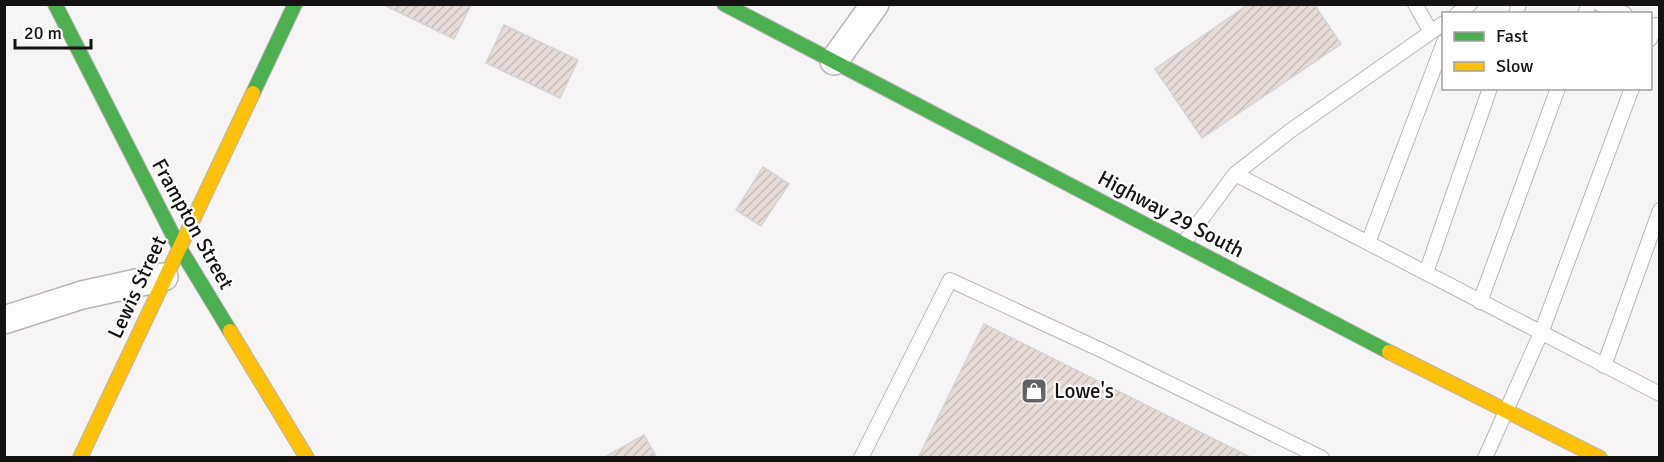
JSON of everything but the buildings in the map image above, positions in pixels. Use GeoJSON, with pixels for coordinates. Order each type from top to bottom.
{"type":"FeatureCollection","features":[{"type":"Feature","properties":{"kind":"street","name":"Frampton Street"},"geometry":{"type":"LineString","coordinates":[[55,4],[179,247],[307,458]]}},
{"type":"Feature","properties":{"kind":"street","name":"Lewis Street"},"geometry":{"type":"LineString","coordinates":[[80,458],[295,4]]}},
{"type":"Feature","properties":{"kind":"street","name":"Highway 29 South"},"geometry":{"type":"LineString","coordinates":[[724,4],[1336,325],[1600,458]]}},
{"type":"Feature","properties":{"kind":"street"},"geometry":{"type":"LineString","coordinates":[[834,61],[875,4]]}},
{"type":"Feature","properties":{"kind":"street"},"geometry":{"type":"LineString","coordinates":[[4,320],[82,295],[165,277]]}},
{"type":"Feature","properties":{"kind":"lane"},"geometry":{"type":"LineString","coordinates":[[1415,4],[1431,32]]}},
{"type":"Feature","properties":{"kind":"lane"},"geometry":{"type":"LineString","coordinates":[[1600,4],[1620,12]]}},
{"type":"Feature","properties":{"kind":"lane"},"geometry":{"type":"LineString","coordinates":[[1183,243],[1235,174],[1290,131],[1442,24]]}},
{"type":"Feature","properties":{"kind":"lane"},"geometry":{"type":"LineString","coordinates":[[1368,243],[1442,45]]}},
{"type":"Feature","properties":{"kind":"lane"},"geometry":{"type":"LineString","coordinates":[[1426,273],[1489,90]]}},
{"type":"Feature","properties":{"kind":"lane"},"geometry":{"type":"LineString","coordinates":[[1480,302],[1557,90]]}},
{"type":"Feature","properties":{"kind":"lane"},"geometry":{"type":"LineString","coordinates":[[1485,458],[1541,333],[1631,90]]}},
{"type":"Feature","properties":{"kind":"lane"},"geometry":{"type":"LineString","coordinates":[[1235,174],[1659,394]]}},
{"type":"Feature","properties":{"kind":"lane"},"geometry":{"type":"LineString","coordinates":[[1604,366],[1659,210]]}},
{"type":"Feature","properties":{"kind":"lane"},"geometry":{"type":"LineString","coordinates":[[861,458],[950,280],[1101,350],[1322,458]]}},
{"type":"Feature","properties":{"kind":"traffic: fast"},"geometry":{"type":"LineString","coordinates":[[55,4],[179,247],[230,331]]}},
{"type":"Feature","properties":{"kind":"traffic: fast"},"geometry":{"type":"LineString","coordinates":[[253,93],[295,4]]}},
{"type":"Feature","properties":{"kind":"traffic: fast"},"geometry":{"type":"LineString","coordinates":[[724,4],[1389,352]]}},
{"type":"Feature","properties":{"kind":"traffic: slow"},"geometry":{"type":"LineString","coordinates":[[80,458],[253,93]]}},
{"type":"Feature","properties":{"kind":"traffic: slow"},"geometry":{"type":"LineString","coordinates":[[230,331],[307,458]]}},
{"type":"Feature","properties":{"kind":"traffic: slow"},"geometry":{"type":"LineString","coordinates":[[1389,352],[1600,458]]}},
{"type":"Feature","properties":{"kind":"place","name":"Lowe's"},"geometry":{"type":"Point","coordinates":[1034,391]}}]}
